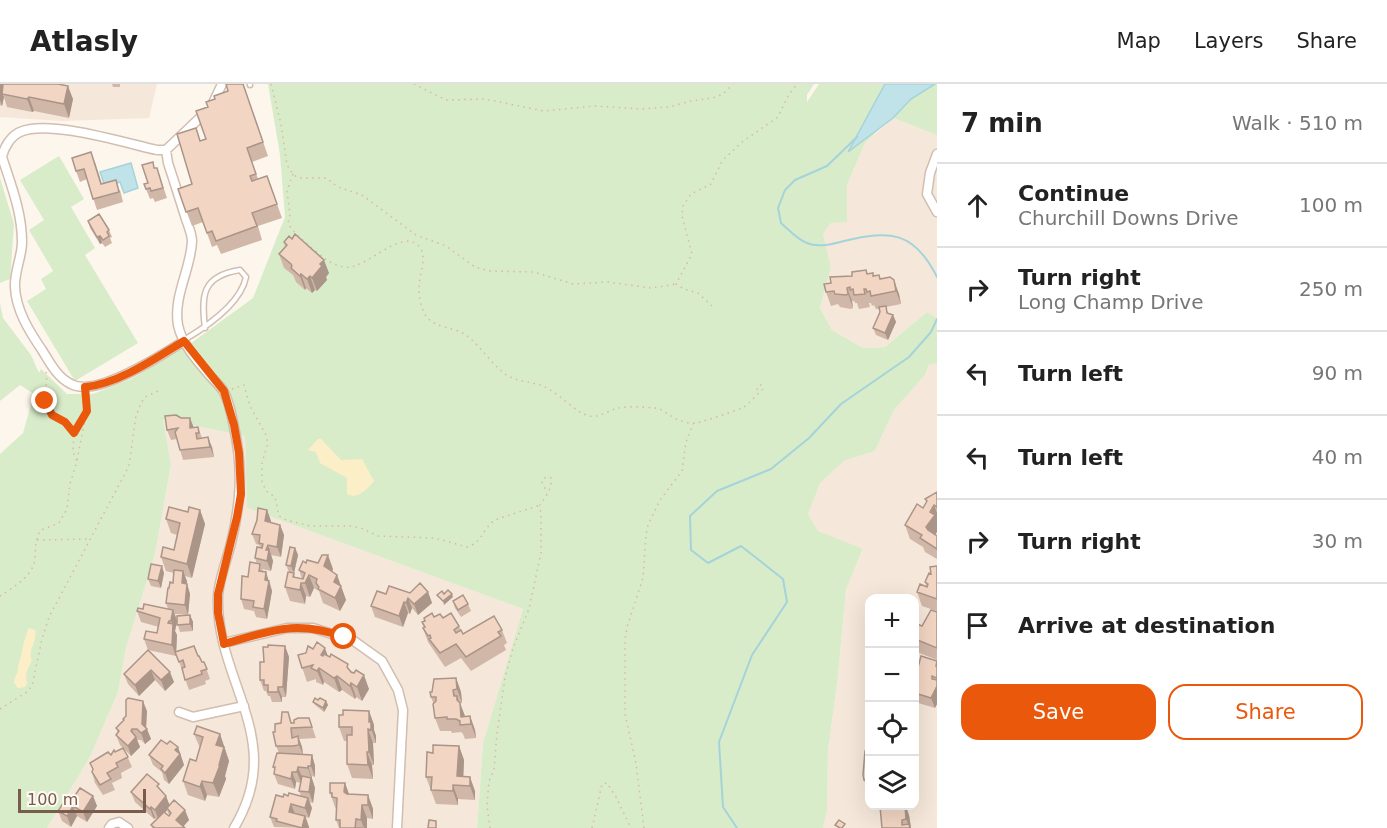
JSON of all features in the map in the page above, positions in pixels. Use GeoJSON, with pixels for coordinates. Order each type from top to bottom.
{"type":"FeatureCollection","features":[{"type":"Feature","properties":{"kind":"street"},"geometry":{"type":"LineString","coordinates":[[184,341],[145,365],[95,386],[78,388],[59,375],[33,337],[19,309],[15,285],[22,241],[19,210],[2,157],[2,144],[20,132],[61,129],[166,150],[207,111],[222,84]]}},
{"type":"Feature","properties":{"kind":"street"},"geometry":{"type":"LineString","coordinates":[[166,150],[192,239],[177,312],[178,327],[184,341],[224,391],[239,453],[241,494],[218,594],[218,613],[224,644],[254,746],[254,776],[242,814],[234,828]]}},
{"type":"Feature","properties":{"kind":"street"},"geometry":{"type":"LineString","coordinates":[[937,154],[930,173],[927,194],[937,212]]}},
{"type":"Feature","properties":{"kind":"street"},"geometry":{"type":"LineString","coordinates":[[224,644],[287,628],[313,628],[354,641],[382,661],[398,690],[403,710],[397,828]]}},
{"type":"Feature","properties":{"kind":"street"},"geometry":{"type":"LineString","coordinates":[[179,712],[193,717],[243,706]]}},
{"type":"Feature","properties":{"kind":"street"},"geometry":{"type":"LineString","coordinates":[[108,828],[119,822],[128,828]]}},
{"type":"Feature","properties":{"kind":"lane"},"geometry":{"type":"LineString","coordinates":[[184,341],[205,328],[234,301],[244,287],[246,277],[240,270],[224,273],[207,286],[202,304],[205,328]]}},
{"type":"Feature","properties":{"kind":"path"},"geometry":{"type":"LineString","coordinates":[[271,84],[287,165],[298,178],[326,178],[338,187],[362,195],[415,235],[446,246],[483,270],[534,272],[573,284],[608,282],[651,288],[676,284],[698,293],[712,306]]}},
{"type":"Feature","properties":{"kind":"path"},"geometry":{"type":"LineString","coordinates":[[414,84],[446,100],[485,99],[544,111],[595,106],[641,109],[669,107],[713,98],[723,94],[733,84]]}},
{"type":"Feature","properties":{"kind":"path"},"geometry":{"type":"LineString","coordinates":[[676,284],[692,254],[682,216],[683,206],[691,194],[711,184],[722,161],[742,142],[778,117],[788,96],[797,84]]}},
{"type":"Feature","properties":{"kind":"path"},"geometry":{"type":"LineString","coordinates":[[293,174],[287,191],[290,215],[288,223],[297,236],[330,262],[347,268],[356,266],[397,244],[405,241],[414,242],[423,254],[419,288],[420,301],[426,316],[433,323],[466,335],[507,376],[545,387],[581,414],[591,417],[619,408],[657,408],[676,419],[693,423],[739,410],[756,393]]}},
{"type":"Feature","properties":{"kind":"path"},"geometry":{"type":"LineString","coordinates":[[414,242],[415,235]]}},
{"type":"Feature","properties":{"kind":"path"},"geometry":{"type":"LineString","coordinates":[[45,370],[47,378],[45,401],[49,411],[69,426],[74,433]]}},
{"type":"Feature","properties":{"kind":"path"},"geometry":{"type":"LineString","coordinates":[[224,391],[244,385],[250,406],[267,437],[262,463],[262,481],[266,491],[274,497],[279,516],[286,520],[310,526],[361,528],[378,536],[435,538],[467,547],[477,543],[489,524],[495,520],[540,505]]}},
{"type":"Feature","properties":{"kind":"path"},"geometry":{"type":"LineString","coordinates":[[0,596],[33,567],[36,540],[41,531],[59,523],[64,518],[70,498],[70,484],[82,444],[87,411],[85,387]]}},
{"type":"Feature","properties":{"kind":"path"},"geometry":{"type":"LineString","coordinates":[[0,709],[27,692],[32,686],[49,617],[129,466],[138,409],[143,399],[158,391]]}},
{"type":"Feature","properties":{"kind":"path"},"geometry":{"type":"LineString","coordinates":[[76,461],[73,452],[74,433],[87,411]]}},
{"type":"Feature","properties":{"kind":"path"},"geometry":{"type":"LineString","coordinates":[[644,828],[636,763],[624,707],[625,640],[643,578],[648,525],[660,500],[682,471],[686,442],[693,423]]}},
{"type":"Feature","properties":{"kind":"path"},"geometry":{"type":"LineString","coordinates":[[490,828],[487,806],[489,781],[494,770],[505,678],[513,648],[529,609],[541,553],[540,505],[547,493],[552,483],[549,477],[544,478],[542,482],[547,493]]}},
{"type":"Feature","properties":{"kind":"path"},"geometry":{"type":"LineString","coordinates":[[36,540],[90,539]]}},
{"type":"Feature","properties":{"kind":"path"},"geometry":{"type":"LineString","coordinates":[[592,828],[600,789],[602,784],[607,783],[631,828]]}},
{"type":"Feature","properties":{"kind":"shaded area"},"geometry":{"type":"Polygon","coordinates":[[[0,84],[157,84],[149,118],[63,121],[0,117],[0,84]]]}},
{"type":"Feature","properties":{"kind":"shaded area"},"geometry":{"type":"Polygon","coordinates":[[[893,118],[937,135],[937,318],[927,312],[885,347],[863,348],[832,330],[820,308],[831,267],[823,234],[831,223],[847,221],[847,185],[865,143],[893,118]]]}},
{"type":"Feature","properties":{"kind":"shaded area"},"geometry":{"type":"Polygon","coordinates":[[[937,363],[937,828],[823,828],[827,811],[828,751],[846,588],[863,550],[818,531],[807,514],[820,483],[844,461],[875,451],[894,410],[925,375],[929,365],[937,363]]]}},
{"type":"Feature","properties":{"kind":"shaded area"},"geometry":{"type":"Polygon","coordinates":[[[163,419],[245,436],[247,508],[523,609],[483,743],[477,828],[47,828],[90,757],[118,692],[126,648],[155,554],[171,466],[163,419]]]}},
{"type":"Feature","properties":{"kind":"green space"},"geometry":{"type":"Polygon","coordinates":[[[268,84],[814,84],[807,95],[807,102],[819,84],[898,84],[888,121],[865,143],[847,185],[847,222],[831,223],[823,234],[831,267],[820,308],[832,330],[863,348],[885,347],[927,312],[937,318],[937,363],[929,365],[925,375],[894,410],[875,451],[844,461],[820,483],[808,514],[818,531],[863,549],[846,589],[828,751],[827,811],[823,828],[477,828],[483,743],[523,609],[247,508],[245,436],[163,419],[171,465],[155,554],[126,648],[118,692],[90,757],[47,828],[0,828],[0,454],[23,433],[34,394],[20,385],[0,401],[0,303],[3,318],[31,355],[39,373],[41,369],[67,394],[93,394],[131,379],[190,344],[253,298],[285,217],[280,155],[268,84]]]}},
{"type":"Feature","properties":{"kind":"green space"},"geometry":{"type":"Polygon","coordinates":[[[937,84],[937,135],[893,118],[911,99],[937,84]]]}},
{"type":"Feature","properties":{"kind":"green space"},"geometry":{"type":"Polygon","coordinates":[[[59,156],[84,199],[71,207],[95,248],[85,255],[138,343],[75,381],[27,301],[46,289],[41,279],[53,271],[29,230],[44,220],[20,180],[59,156]]]}},
{"type":"Feature","properties":{"kind":"green space"},"geometry":{"type":"Polygon","coordinates":[[[0,178],[14,224],[10,279],[0,283],[0,178]]]}},
{"type":"Feature","properties":{"kind":"sand"},"geometry":{"type":"Polygon","coordinates":[[[318,439],[321,439],[341,460],[362,459],[374,481],[359,495],[347,494],[347,478],[320,463],[316,452],[308,450],[318,439]]]}},
{"type":"Feature","properties":{"kind":"sand"},"geometry":{"type":"Polygon","coordinates":[[[29,628],[35,630],[36,634],[31,653],[32,660],[26,673],[25,687],[18,688],[14,681],[29,628]]]}},
{"type":"Feature","properties":{"kind":"water"},"geometry":{"type":"Polygon","coordinates":[[[885,84],[935,84],[911,99],[893,118],[848,152],[885,84]]]}},
{"type":"Feature","properties":{"kind":"water"},"geometry":{"type":"Polygon","coordinates":[[[131,163],[138,188],[124,193],[120,182],[105,186],[100,172],[131,163]]]}},
{"type":"Feature","properties":{"kind":"building"},"geometry":{"type":"Polygon","coordinates":[[[3,84],[68,86],[64,104],[2,94],[3,84]]]}},
{"type":"Feature","properties":{"kind":"building"},"geometry":{"type":"Polygon","coordinates":[[[226,84],[243,84],[263,142],[247,148],[256,174],[250,176],[252,181],[267,176],[277,204],[252,213],[257,226],[216,241],[212,231],[207,233],[198,208],[186,212],[178,189],[192,184],[177,134],[196,128],[200,141],[206,139],[196,111],[208,107],[206,102],[215,99],[214,96],[228,91],[226,84]]]}},
{"type":"Feature","properties":{"kind":"building"},"geometry":{"type":"Polygon","coordinates":[[[91,152],[101,184],[116,180],[119,192],[93,199],[84,169],[76,171],[72,158],[91,152]]]}},
{"type":"Feature","properties":{"kind":"building"},"geometry":{"type":"Polygon","coordinates":[[[153,162],[163,188],[151,191],[150,188],[146,189],[144,184],[148,183],[142,165],[153,162]]]}},
{"type":"Feature","properties":{"kind":"building"},"geometry":{"type":"Polygon","coordinates":[[[99,214],[109,230],[107,232],[109,236],[103,240],[100,236],[97,237],[88,221],[99,214]]]}},
{"type":"Feature","properties":{"kind":"building"},"geometry":{"type":"Polygon","coordinates":[[[295,234],[324,260],[312,278],[310,276],[307,279],[301,274],[300,276],[279,254],[287,245],[284,242],[289,236],[292,239],[295,234]]]}},
{"type":"Feature","properties":{"kind":"building"},"geometry":{"type":"Polygon","coordinates":[[[866,270],[867,274],[879,275],[880,279],[890,277],[894,280],[896,291],[871,296],[870,291],[867,292],[864,289],[865,294],[854,295],[850,287],[847,288],[848,294],[846,295],[835,294],[834,291],[826,292],[824,284],[831,283],[830,277],[852,276],[852,272],[866,270]]]}},
{"type":"Feature","properties":{"kind":"building"},"geometry":{"type":"Polygon","coordinates":[[[886,306],[887,313],[893,315],[885,333],[873,328],[880,312],[879,307],[886,306]]]}},
{"type":"Feature","properties":{"kind":"building"},"geometry":{"type":"Polygon","coordinates":[[[176,415],[181,418],[190,418],[190,428],[198,427],[197,439],[208,437],[210,447],[180,450],[175,432],[178,428],[167,430],[165,416],[176,415]]]}},
{"type":"Feature","properties":{"kind":"building"},"geometry":{"type":"Polygon","coordinates":[[[937,492],[937,507],[934,505],[930,512],[935,515],[926,527],[937,536],[937,549],[920,538],[922,535],[905,525],[917,504],[923,508],[927,501],[925,499],[937,492]]]}},
{"type":"Feature","properties":{"kind":"building"},"geometry":{"type":"Polygon","coordinates":[[[169,507],[188,512],[189,507],[200,510],[187,564],[161,557],[163,547],[174,550],[180,523],[166,519],[169,507]]]}},
{"type":"Feature","properties":{"kind":"building"},"geometry":{"type":"Polygon","coordinates":[[[258,508],[267,510],[265,521],[280,525],[277,547],[268,545],[266,550],[269,550],[267,561],[255,558],[257,547],[262,548],[263,544],[259,543],[260,535],[252,534],[258,508]]]}},
{"type":"Feature","properties":{"kind":"building"},"geometry":{"type":"Polygon","coordinates":[[[290,547],[295,548],[291,566],[286,565],[290,547]]]}},
{"type":"Feature","properties":{"kind":"building"},"geometry":{"type":"Polygon","coordinates":[[[322,555],[328,555],[324,566],[337,575],[334,582],[341,586],[335,598],[318,589],[317,579],[309,575],[305,583],[301,583],[300,590],[285,587],[288,572],[294,573],[293,577],[303,579],[305,573],[299,570],[303,561],[318,563],[322,555]]]}},
{"type":"Feature","properties":{"kind":"building"},"geometry":{"type":"Polygon","coordinates":[[[250,562],[260,564],[259,571],[266,572],[265,580],[269,581],[264,609],[253,607],[254,601],[241,599],[242,576],[248,577],[250,562]]]}},
{"type":"Feature","properties":{"kind":"building"},"geometry":{"type":"Polygon","coordinates":[[[151,564],[162,566],[158,581],[148,579],[151,564]]]}},
{"type":"Feature","properties":{"kind":"building"},"geometry":{"type":"Polygon","coordinates":[[[937,566],[937,599],[917,592],[920,584],[927,587],[928,584],[925,582],[929,573],[931,574],[930,567],[937,566]]]}},
{"type":"Feature","properties":{"kind":"building"},"geometry":{"type":"Polygon","coordinates":[[[174,570],[183,571],[182,583],[187,584],[185,605],[166,603],[170,582],[173,583],[174,570]]]}},
{"type":"Feature","properties":{"kind":"building"},"geometry":{"type":"Polygon","coordinates":[[[420,583],[428,592],[414,604],[408,598],[399,616],[371,606],[377,591],[386,594],[389,586],[410,593],[420,583]]]}},
{"type":"Feature","properties":{"kind":"building"},"geometry":{"type":"Polygon","coordinates":[[[448,590],[452,594],[443,601],[437,595],[442,591],[444,594],[448,590]]]}},
{"type":"Feature","properties":{"kind":"building"},"geometry":{"type":"Polygon","coordinates":[[[463,595],[468,604],[458,610],[453,601],[463,595]]]}},
{"type":"Feature","properties":{"kind":"building"},"geometry":{"type":"Polygon","coordinates":[[[144,604],[173,610],[171,621],[168,623],[173,624],[172,645],[144,639],[146,631],[157,633],[160,618],[137,611],[138,608],[143,609],[144,604]]]}},
{"type":"Feature","properties":{"kind":"building"},"geometry":{"type":"Polygon","coordinates":[[[931,610],[937,612],[937,648],[919,641],[919,625],[922,626],[931,610]]]}},
{"type":"Feature","properties":{"kind":"building"},"geometry":{"type":"Polygon","coordinates":[[[432,613],[434,617],[440,614],[443,618],[451,613],[459,626],[454,630],[456,633],[461,630],[463,634],[494,616],[502,630],[498,632],[501,636],[466,657],[456,644],[440,653],[429,639],[430,635],[428,636],[423,628],[425,627],[422,622],[425,621],[424,618],[432,613]]]}},
{"type":"Feature","properties":{"kind":"building"},"geometry":{"type":"Polygon","coordinates":[[[190,615],[190,624],[177,625],[177,616],[190,615]]]}},
{"type":"Feature","properties":{"kind":"building"},"geometry":{"type":"Polygon","coordinates":[[[317,642],[325,648],[321,655],[330,657],[331,654],[348,664],[347,667],[351,672],[354,673],[356,670],[364,675],[357,687],[351,683],[350,686],[337,676],[334,678],[319,668],[317,671],[311,668],[313,665],[302,668],[298,655],[306,653],[308,646],[313,649],[317,642]]]}},
{"type":"Feature","properties":{"kind":"building"},"geometry":{"type":"Polygon","coordinates":[[[268,645],[285,646],[283,687],[278,687],[278,692],[268,692],[268,685],[264,685],[264,680],[260,680],[260,662],[264,662],[263,647],[268,647],[268,645]]]}},
{"type":"Feature","properties":{"kind":"building"},"geometry":{"type":"Polygon","coordinates":[[[194,646],[207,669],[201,671],[202,674],[185,680],[183,660],[179,662],[175,652],[194,646]]]}},
{"type":"Feature","properties":{"kind":"building"},"geometry":{"type":"Polygon","coordinates":[[[148,650],[170,672],[161,680],[151,670],[135,685],[124,674],[148,650]]]}},
{"type":"Feature","properties":{"kind":"building"},"geometry":{"type":"Polygon","coordinates":[[[921,656],[937,661],[937,678],[932,676],[932,679],[937,680],[937,686],[931,698],[919,694],[921,656]]]}},
{"type":"Feature","properties":{"kind":"building"},"geometry":{"type":"Polygon","coordinates":[[[456,678],[457,689],[453,690],[454,696],[457,696],[460,703],[461,717],[470,716],[471,724],[460,725],[460,721],[447,719],[447,717],[435,718],[433,704],[436,697],[431,697],[430,692],[432,692],[434,679],[456,678]]]}},
{"type":"Feature","properties":{"kind":"building"},"geometry":{"type":"Polygon","coordinates":[[[128,698],[143,701],[142,724],[147,729],[141,733],[137,729],[132,729],[136,737],[128,746],[116,735],[119,731],[116,728],[126,716],[128,698]]]}},
{"type":"Feature","properties":{"kind":"building"},"geometry":{"type":"Polygon","coordinates":[[[315,698],[326,701],[323,708],[313,702],[315,698]]]}},
{"type":"Feature","properties":{"kind":"building"},"geometry":{"type":"Polygon","coordinates":[[[343,710],[369,711],[371,730],[368,729],[368,765],[347,764],[347,735],[352,735],[352,727],[339,727],[339,715],[343,715],[343,710]]]}},
{"type":"Feature","properties":{"kind":"building"},"geometry":{"type":"Polygon","coordinates":[[[282,712],[288,712],[291,723],[298,718],[309,718],[312,727],[291,728],[292,738],[298,736],[299,745],[276,746],[273,732],[275,732],[275,724],[281,723],[282,712]]]}},
{"type":"Feature","properties":{"kind":"building"},"geometry":{"type":"Polygon","coordinates":[[[197,726],[220,734],[216,745],[224,747],[213,783],[202,781],[200,787],[183,781],[190,759],[196,761],[203,737],[194,734],[197,726]]]}},
{"type":"Feature","properties":{"kind":"building"},"geometry":{"type":"Polygon","coordinates":[[[161,740],[167,744],[170,741],[178,747],[175,750],[180,754],[165,773],[161,769],[163,766],[149,755],[161,740]]]}},
{"type":"Feature","properties":{"kind":"building"},"geometry":{"type":"Polygon","coordinates":[[[433,745],[459,746],[457,776],[470,777],[470,786],[453,785],[453,791],[431,790],[432,777],[426,777],[427,752],[433,753],[433,745]]]}},
{"type":"Feature","properties":{"kind":"building"},"geometry":{"type":"Polygon","coordinates":[[[123,748],[128,757],[116,763],[118,767],[107,773],[111,779],[100,785],[92,772],[90,763],[108,752],[111,755],[114,750],[115,752],[123,748]]]}},
{"type":"Feature","properties":{"kind":"building"},"geometry":{"type":"Polygon","coordinates":[[[865,751],[865,780],[863,775],[865,751]]]}},
{"type":"Feature","properties":{"kind":"building"},"geometry":{"type":"Polygon","coordinates":[[[277,753],[312,755],[311,766],[298,767],[297,772],[292,772],[291,779],[274,774],[275,767],[273,767],[277,753]]]}},
{"type":"Feature","properties":{"kind":"building"},"geometry":{"type":"Polygon","coordinates":[[[147,774],[159,784],[157,786],[166,796],[155,810],[151,807],[150,809],[131,792],[147,774]]]}},
{"type":"Feature","properties":{"kind":"building"},"geometry":{"type":"Polygon","coordinates":[[[302,776],[311,778],[309,792],[299,791],[302,776]]]}},
{"type":"Feature","properties":{"kind":"building"},"geometry":{"type":"Polygon","coordinates":[[[330,783],[345,783],[344,792],[347,794],[368,795],[368,805],[362,805],[361,820],[356,819],[355,828],[340,828],[340,820],[336,820],[337,798],[332,797],[330,793],[330,783]]]}},
{"type":"Feature","properties":{"kind":"building"},"geometry":{"type":"Polygon","coordinates":[[[80,788],[93,796],[83,812],[73,806],[67,816],[58,811],[67,797],[72,800],[80,788]]]}},
{"type":"Feature","properties":{"kind":"building"},"geometry":{"type":"Polygon","coordinates":[[[289,793],[308,798],[305,808],[291,804],[289,812],[305,816],[302,828],[276,821],[277,819],[270,817],[276,795],[283,797],[284,794],[288,796],[289,793]]]}},
{"type":"Feature","properties":{"kind":"building"},"geometry":{"type":"Polygon","coordinates":[[[174,800],[185,810],[176,820],[185,828],[155,828],[151,825],[164,812],[169,816],[171,813],[167,808],[174,800]]]}},
{"type":"Feature","properties":{"kind":"building"},"geometry":{"type":"Polygon","coordinates":[[[880,810],[905,810],[906,819],[902,820],[902,825],[909,824],[910,828],[882,828],[880,810]]]}},
{"type":"Feature","properties":{"kind":"building"},"geometry":{"type":"Polygon","coordinates":[[[429,820],[436,821],[436,828],[428,828],[429,820]]]}},
{"type":"Feature","properties":{"kind":"building"},"geometry":{"type":"Polygon","coordinates":[[[839,820],[845,824],[842,828],[835,825],[839,820]]]}},
{"type":"Feature","properties":{"kind":"waterway"},"geometry":{"type":"LineString","coordinates":[[857,137],[827,166],[795,180],[785,190],[778,208],[781,223],[800,239],[816,245],[875,236],[888,235],[899,238],[910,242],[919,250],[937,277]]}},
{"type":"Feature","properties":{"kind":"waterway"},"geometry":{"type":"LineString","coordinates":[[737,828],[723,807],[719,742],[752,655],[787,602],[783,579],[741,546],[708,563],[691,550],[690,516],[717,491],[771,469],[809,438],[841,404],[909,357],[931,332],[937,319]]}},
{"type":"Feature","properties":{"kind":"route"},"geometry":{"type":"LineString","coordinates":[[45,401],[52,415],[65,422],[74,433],[87,411],[85,387],[95,386],[145,365],[184,341],[224,391],[239,453],[241,494],[218,594],[218,613],[224,644],[277,630],[299,627],[313,628],[344,637]]}}]}
